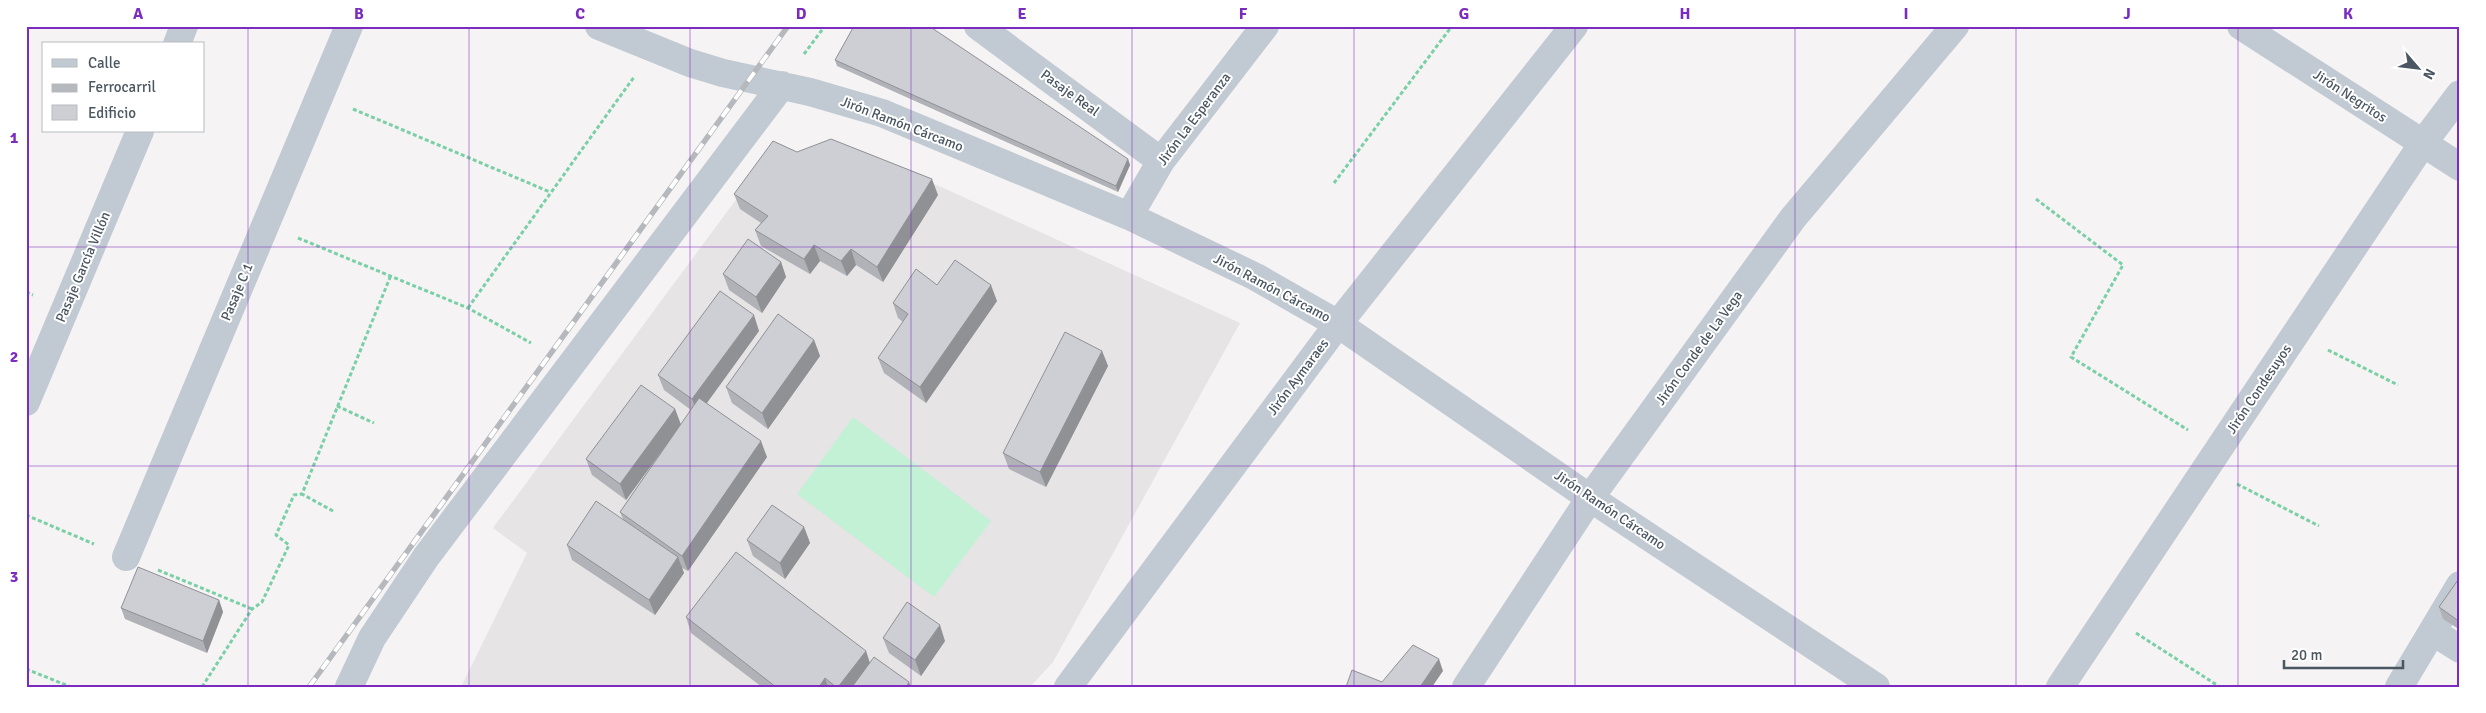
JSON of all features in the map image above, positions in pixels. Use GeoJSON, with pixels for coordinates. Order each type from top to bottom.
{"type":"FeatureCollection","features":[{"type":"Feature","properties":{"kind":"street"},"geometry":{"type":"LineString","coordinates":[[178,42],[184,26]]}},
{"type":"Feature","properties":{"kind":"street","name":"Pasaje C 1"},"geometry":{"type":"LineString","coordinates":[[126,557],[349,26]]}},
{"type":"Feature","properties":{"kind":"street","name":"Jirón Ramón Cárcamo"},"geometry":{"type":"LineString","coordinates":[[599,26],[643,38],[723,73],[846,101],[882,114],[1129,216],[1256,277],[1338,324],[1590,498],[1876,687]]}},
{"type":"Feature","properties":{"kind":"street","name":"Pasaje Real"},"geometry":{"type":"LineString","coordinates":[[978,26],[1161,161]]}},
{"type":"Feature","properties":{"kind":"street","name":"Jirón La Esperanza"},"geometry":{"type":"LineString","coordinates":[[1129,216],[1161,161],[1265,26]]}},
{"type":"Feature","properties":{"kind":"street","name":"Jirón Aymaraes"},"geometry":{"type":"LineString","coordinates":[[1080,683],[1338,324],[1574,26]]}},
{"type":"Feature","properties":{"kind":"street","name":"Jirón Conde de La Vega"},"geometry":{"type":"LineString","coordinates":[[1466,687],[1590,498],[1793,218],[1955,26]]}},
{"type":"Feature","properties":{"kind":"street","name":"Jirón Negritos"},"geometry":{"type":"LineString","coordinates":[[2241,26],[2460,167]]}},
{"type":"Feature","properties":{"kind":"street"},"geometry":{"type":"LineString","coordinates":[[349,687],[372,638],[426,557],[782,85]]}},
{"type":"Feature","properties":{"kind":"street","name":"Jirón Condesuyos"},"geometry":{"type":"LineString","coordinates":[[2060,687],[2423,143],[2460,94]]}},
{"type":"Feature","properties":{"kind":"street","name":"Pasaje García Villón"},"geometry":{"type":"LineString","coordinates":[[26,402],[140,132]]}},
{"type":"Feature","properties":{"kind":"street"},"geometry":{"type":"LineString","coordinates":[[2399,687],[2460,585]]}},
{"type":"Feature","properties":{"kind":"street"},"geometry":{"type":"LineString","coordinates":[[2433,632],[2460,649]]}},
{"type":"Feature","properties":{"kind":"path"},"geometry":{"type":"LineString","coordinates":[[1334,183],[1452,26]]}},
{"type":"Feature","properties":{"kind":"path"},"geometry":{"type":"LineString","coordinates":[[468,308],[550,192],[643,38]]}},
{"type":"Feature","properties":{"kind":"path"},"geometry":{"type":"LineString","coordinates":[[320,96],[550,192]]}},
{"type":"Feature","properties":{"kind":"path"},"geometry":{"type":"LineString","coordinates":[[2036,199],[2123,265],[2071,357],[2212,459],[2319,526]]}},
{"type":"Feature","properties":{"kind":"path"},"geometry":{"type":"LineString","coordinates":[[265,225],[391,274],[468,308],[531,343]]}},
{"type":"Feature","properties":{"kind":"path"},"geometry":{"type":"LineString","coordinates":[[302,494],[391,274]]}},
{"type":"Feature","properties":{"kind":"path"},"geometry":{"type":"LineString","coordinates":[[2296,334],[2398,385]]}},
{"type":"Feature","properties":{"kind":"path"},"geometry":{"type":"LineString","coordinates":[[337,406],[374,423]]}},
{"type":"Feature","properties":{"kind":"path"},"geometry":{"type":"LineString","coordinates":[[202,687],[252,609],[262,602],[289,545],[276,535],[294,495],[302,494],[333,511]]}},
{"type":"Feature","properties":{"kind":"path"},"geometry":{"type":"LineString","coordinates":[[2108,614],[2220,687]]}},
{"type":"Feature","properties":{"kind":"path"},"geometry":{"type":"LineString","coordinates":[[26,669],[71,687]]}},
{"type":"Feature","properties":{"kind":"shaded area"},"geometry":{"type":"Polygon","coordinates":[[[775,147],[800,160],[837,149],[939,186],[1240,323],[1053,662],[1030,687],[461,687],[527,553],[493,528],[775,147]]]}},
{"type":"Feature","properties":{"kind":"green space"},"geometry":{"type":"Polygon","coordinates":[[[853,417],[991,521],[934,597],[797,494],[853,417]]]}},
{"type":"Feature","properties":{"kind":"building"},"geometry":{"type":"Polygon","coordinates":[[[854,26],[929,26],[1128,159],[1116,186],[835,60],[854,26]]]}},
{"type":"Feature","properties":{"kind":"building"},"geometry":{"type":"Polygon","coordinates":[[[831,139],[932,179],[877,267],[851,249],[841,261],[814,245],[804,259],[755,230],[768,216],[734,194],[773,141],[797,152],[831,139]]]}},
{"type":"Feature","properties":{"kind":"building"},"geometry":{"type":"Polygon","coordinates":[[[748,239],[781,262],[756,297],[723,274],[748,239]]]}},
{"type":"Feature","properties":{"kind":"building"},"geometry":{"type":"Polygon","coordinates":[[[955,260],[991,285],[920,387],[878,358],[908,314],[893,303],[916,269],[937,285],[955,260]]]}},
{"type":"Feature","properties":{"kind":"building"},"geometry":{"type":"Polygon","coordinates":[[[720,291],[754,315],[692,399],[658,375],[720,291]]]}},
{"type":"Feature","properties":{"kind":"building"},"geometry":{"type":"Polygon","coordinates":[[[778,314],[814,340],[762,413],[726,387],[778,314]]]}},
{"type":"Feature","properties":{"kind":"building"},"geometry":{"type":"Polygon","coordinates":[[[1065,332],[1102,351],[1040,472],[1003,453],[1065,332]]]}},
{"type":"Feature","properties":{"kind":"building"},"geometry":{"type":"Polygon","coordinates":[[[641,385],[675,409],[620,484],[586,459],[641,385]]]}},
{"type":"Feature","properties":{"kind":"building"},"geometry":{"type":"Polygon","coordinates":[[[699,398],[761,441],[682,556],[620,512],[699,398]]]}},
{"type":"Feature","properties":{"kind":"building"},"geometry":{"type":"Polygon","coordinates":[[[596,501],[678,557],[649,600],[567,545],[596,501]]]}},
{"type":"Feature","properties":{"kind":"building"},"geometry":{"type":"Polygon","coordinates":[[[772,505],[804,527],[780,563],[747,540],[772,505]]]}},
{"type":"Feature","properties":{"kind":"building"},"geometry":{"type":"Polygon","coordinates":[[[736,552],[866,651],[838,687],[825,678],[819,687],[776,687],[686,617],[736,552]]]}},
{"type":"Feature","properties":{"kind":"building"},"geometry":{"type":"Polygon","coordinates":[[[138,567],[219,600],[203,641],[121,608],[138,567]]]}},
{"type":"Feature","properties":{"kind":"building"},"geometry":{"type":"Polygon","coordinates":[[[2460,577],[2460,622],[2439,607],[2460,577]]]}},
{"type":"Feature","properties":{"kind":"building"},"geometry":{"type":"Polygon","coordinates":[[[907,602],[940,625],[915,660],[883,638],[907,602]]]}},
{"type":"Feature","properties":{"kind":"building"},"geometry":{"type":"Polygon","coordinates":[[[1413,645],[1439,659],[1420,687],[1346,687],[1352,670],[1382,682],[1413,645]]]}},
{"type":"Feature","properties":{"kind":"building"},"geometry":{"type":"Polygon","coordinates":[[[874,657],[909,682],[906,687],[852,687],[874,657]]]}},
{"type":"Feature","properties":{"kind":"railway"},"geometry":{"type":"LineString","coordinates":[[309,687],[788,26]]}}]}
